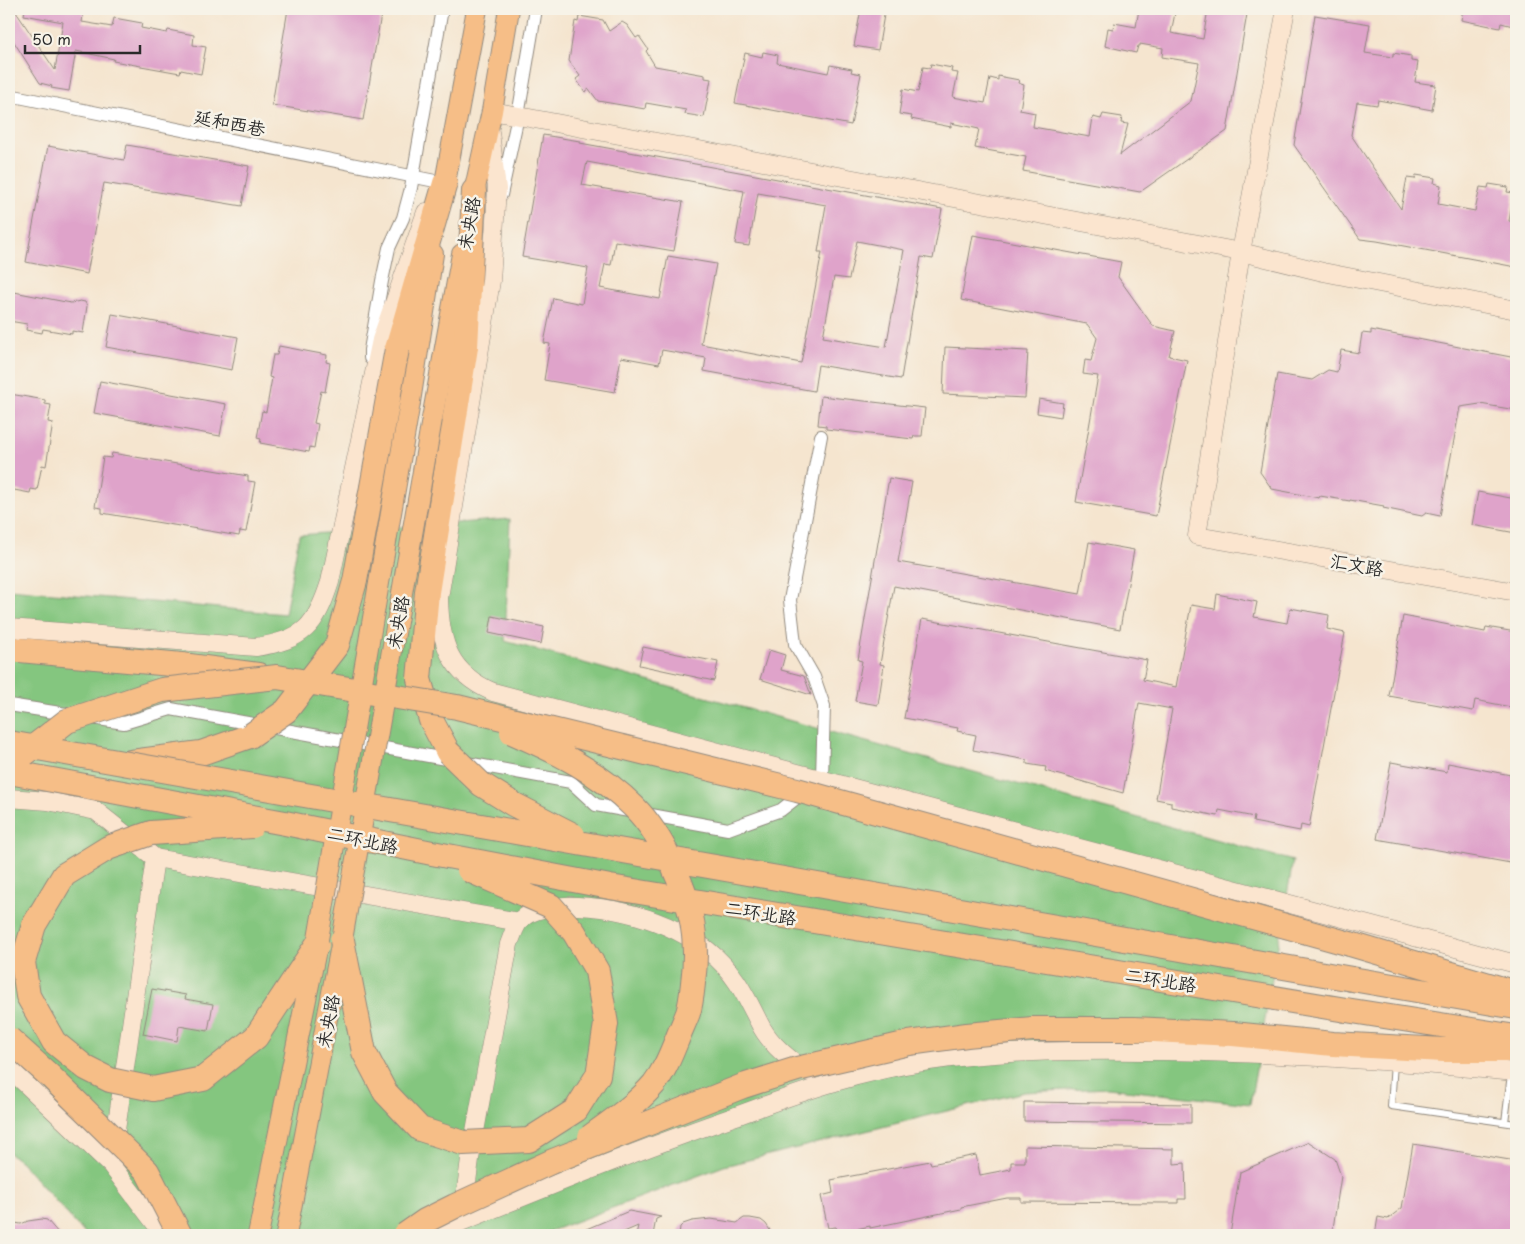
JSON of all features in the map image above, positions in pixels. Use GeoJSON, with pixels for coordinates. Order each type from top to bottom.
{"type":"FeatureCollection","features":[{"type":"Feature","properties":{"kind":"highway"},"geometry":{"type":"LineString","coordinates":[[121,763],[201,753],[250,736],[286,711],[337,645],[355,581],[398,349],[440,182]]}},
{"type":"Feature","properties":{"kind":"highway"},"geometry":{"type":"LineString","coordinates":[[474,191],[466,347],[427,592],[420,679],[431,720],[448,752],[481,784],[513,804],[594,846]]}},
{"type":"Feature","properties":{"kind":"highway"},"geometry":{"type":"LineString","coordinates":[[9,649],[182,665],[457,707],[796,790],[1350,944],[1516,993]]}},
{"type":"Feature","properties":{"kind":"highway"},"geometry":{"type":"LineString","coordinates":[[9,766],[67,721],[96,711],[162,690],[277,678]]}},
{"type":"Feature","properties":{"kind":"highway"},"geometry":{"type":"LineString","coordinates":[[457,707],[540,744],[581,765],[614,789],[634,807],[654,831],[682,886],[691,913],[695,935],[696,966],[688,1011],[667,1064],[654,1084],[632,1105],[586,1140],[553,1161]]}},
{"type":"Feature","properties":{"kind":"highway","name":"二环北路"},"geometry":{"type":"LineString","coordinates":[[9,743],[1516,1007]]}},
{"type":"Feature","properties":{"kind":"highway","name":"二环北路"},"geometry":{"type":"LineString","coordinates":[[9,772],[285,823],[610,887],[1516,1037]]}},
{"type":"Feature","properties":{"kind":"highway"},"geometry":{"type":"LineString","coordinates":[[285,823],[151,833],[108,848],[64,875],[34,925],[23,962],[28,996],[54,1042],[86,1068],[110,1080],[153,1089],[203,1079],[256,1037],[317,945]]}},
{"type":"Feature","properties":{"kind":"highway"},"geometry":{"type":"LineString","coordinates":[[342,940],[364,1052],[385,1092],[420,1129],[463,1143],[528,1140],[576,1110],[598,1075],[606,1024],[597,971],[574,932],[551,906],[432,853]]}},
{"type":"Feature","properties":{"kind":"highway"},"geometry":{"type":"LineString","coordinates":[[405,1235],[425,1221],[553,1161],[743,1086],[854,1055],[909,1043],[1034,1029],[1134,1029],[1234,1034],[1333,1044],[1444,1050],[1515,1065]]}},
{"type":"Feature","properties":{"kind":"highway"},"geometry":{"type":"LineString","coordinates":[[9,1038],[147,1171],[180,1235]]}},
{"type":"Feature","properties":{"kind":"main road","name":"未央路"},"geometry":{"type":"LineString","coordinates":[[258,1235],[317,945],[410,402],[440,182],[456,124],[477,9]]}},
{"type":"Feature","properties":{"kind":"main road","name":"未央路"},"geometry":{"type":"LineString","coordinates":[[286,1235],[342,940],[432,419],[474,191],[491,118],[509,9]]}},
{"type":"Feature","properties":{"kind":"main road"},"geometry":{"type":"LineString","coordinates":[[1241,252],[1286,9]]}},
{"type":"Feature","properties":{"kind":"main road"},"geometry":{"type":"LineString","coordinates":[[1516,310],[1323,272],[1241,252],[518,116],[491,118],[496,189],[491,281],[439,598],[442,637],[448,654],[468,678],[479,686],[493,692],[1516,964]]}},
{"type":"Feature","properties":{"kind":"main road"},"geometry":{"type":"LineString","coordinates":[[9,628],[256,647],[276,644],[291,638],[309,626],[322,605],[330,582],[381,340],[440,182]]}},
{"type":"Feature","properties":{"kind":"main road","name":"汇文路"},"geometry":{"type":"LineString","coordinates":[[1241,252],[1197,536],[1516,592]]}},
{"type":"Feature","properties":{"kind":"main road"},"geometry":{"type":"LineString","coordinates":[[9,798],[48,800],[96,812],[156,858],[519,922]]}},
{"type":"Feature","properties":{"kind":"main road"},"geometry":{"type":"LineString","coordinates":[[111,1165],[156,858]]}},
{"type":"Feature","properties":{"kind":"main road"},"geometry":{"type":"LineString","coordinates":[[462,1222],[470,1159],[509,944],[519,922],[526,915],[545,908],[568,906],[595,907],[617,910],[655,920],[676,931],[702,946],[720,961],[736,980],[763,1030],[776,1045],[789,1059],[828,1084]]}},
{"type":"Feature","properties":{"kind":"main road"},"geometry":{"type":"LineString","coordinates":[[436,1235],[462,1222],[662,1142],[828,1084],[928,1061],[1037,1052],[1102,1050],[1285,1054],[1394,1062],[1515,1065]]}},
{"type":"Feature","properties":{"kind":"main road"},"geometry":{"type":"LineString","coordinates":[[9,1068],[111,1165],[161,1231],[162,1235]]}},
{"type":"Feature","properties":{"kind":"street"},"geometry":{"type":"LineString","coordinates":[[371,388],[370,350],[382,281],[389,248],[403,218],[413,176],[442,9]]}},
{"type":"Feature","properties":{"kind":"street"},"geometry":{"type":"LineString","coordinates":[[494,226],[518,116],[536,9]]}},
{"type":"Feature","properties":{"kind":"street","name":"延和西巷"},"geometry":{"type":"LineString","coordinates":[[9,95],[440,182]]}},
{"type":"Feature","properties":{"kind":"street"},"geometry":{"type":"LineString","coordinates":[[9,705],[124,723],[171,710],[571,782],[596,805],[728,829],[781,810],[822,778],[824,706],[814,677],[795,644],[790,600],[821,436]]}},
{"type":"Feature","properties":{"kind":"lane"},"geometry":{"type":"LineString","coordinates":[[1394,1062],[1390,1106],[1516,1124]]}},
{"type":"Feature","properties":{"kind":"lane"},"geometry":{"type":"LineString","coordinates":[[1504,1122],[1515,1065]]}},
{"type":"Feature","properties":{"kind":"green space"},"geometry":{"type":"Polygon","coordinates":[[[510,519],[505,641],[1293,861],[1250,1104],[1108,1088],[1024,1092],[724,1166],[540,1235],[86,1235],[21,1162],[9,1153],[9,589],[285,614],[299,535],[510,519]]]}},
{"type":"Feature","properties":{"kind":"building"},"geometry":{"type":"Polygon","coordinates":[[[9,9],[14,9],[55,70],[63,22],[24,15],[25,9],[84,9],[82,22],[112,27],[114,18],[142,23],[141,28],[167,33],[168,30],[194,35],[193,45],[206,47],[201,74],[181,70],[180,73],[113,61],[114,59],[76,51],[69,91],[51,88],[52,86],[40,83],[9,34],[9,9]]]}},
{"type":"Feature","properties":{"kind":"building"},"geometry":{"type":"Polygon","coordinates":[[[288,9],[382,9],[363,120],[272,105],[288,9]]]}},
{"type":"Feature","properties":{"kind":"building"},"geometry":{"type":"Polygon","coordinates":[[[861,9],[885,9],[878,50],[854,46],[861,9]]]}},
{"type":"Feature","properties":{"kind":"building"},"geometry":{"type":"Polygon","coordinates":[[[1139,9],[1168,9],[1167,11],[1175,13],[1171,33],[1203,39],[1208,9],[1247,14],[1227,131],[1140,192],[1023,171],[1026,157],[975,148],[979,129],[951,123],[951,127],[911,119],[912,116],[899,114],[903,89],[918,92],[923,67],[930,68],[931,64],[952,68],[951,72],[958,73],[953,97],[985,103],[990,78],[998,80],[998,76],[1019,80],[1018,83],[1024,85],[1020,110],[1035,113],[1033,127],[1090,137],[1093,117],[1101,119],[1103,114],[1122,117],[1121,123],[1128,124],[1120,155],[1191,101],[1199,63],[1162,57],[1163,48],[1140,44],[1136,53],[1105,46],[1108,28],[1113,29],[1114,23],[1136,27],[1139,9]]]}},
{"type":"Feature","properties":{"kind":"building"},"geometry":{"type":"Polygon","coordinates":[[[1463,9],[1516,9],[1513,26],[1501,23],[1500,28],[1461,20],[1463,9]]]}},
{"type":"Feature","properties":{"kind":"building"},"geometry":{"type":"Polygon","coordinates":[[[1315,15],[1370,24],[1365,53],[1393,57],[1393,53],[1411,56],[1411,61],[1418,62],[1415,82],[1436,85],[1432,110],[1378,100],[1377,105],[1357,102],[1351,135],[1401,209],[1407,178],[1415,179],[1416,175],[1435,178],[1434,183],[1441,185],[1438,204],[1475,211],[1480,187],[1488,188],[1489,184],[1508,187],[1507,192],[1514,193],[1509,221],[1516,223],[1516,267],[1360,239],[1294,145],[1315,15]]]}},
{"type":"Feature","properties":{"kind":"building"},"geometry":{"type":"Polygon","coordinates":[[[579,16],[603,20],[609,31],[622,22],[627,25],[636,38],[639,36],[648,49],[646,51],[655,66],[705,75],[705,78],[711,79],[704,117],[685,114],[686,110],[646,103],[645,109],[598,101],[589,89],[585,92],[576,79],[580,76],[569,61],[575,21],[578,22],[579,16]]]}},
{"type":"Feature","properties":{"kind":"building"},"geometry":{"type":"Polygon","coordinates":[[[763,52],[778,55],[777,63],[828,73],[830,65],[852,69],[851,72],[861,74],[851,125],[735,103],[745,53],[762,57],[763,52]]]}},
{"type":"Feature","properties":{"kind":"building"},"geometry":{"type":"Polygon","coordinates":[[[543,135],[942,209],[933,259],[921,257],[901,379],[818,365],[814,391],[704,371],[706,358],[662,350],[659,364],[621,357],[615,392],[544,380],[550,344],[544,343],[553,298],[582,304],[588,268],[522,257],[543,135]],[[587,162],[582,185],[683,202],[674,251],[615,241],[611,265],[605,264],[600,288],[660,299],[668,256],[716,264],[701,344],[801,363],[822,252],[818,252],[826,205],[758,193],[749,246],[735,244],[744,191],[587,162]],[[857,241],[849,279],[834,277],[823,337],[886,347],[904,250],[857,241]]]}},
{"type":"Feature","properties":{"kind":"building"},"geometry":{"type":"Polygon","coordinates":[[[127,145],[249,166],[242,206],[104,183],[87,274],[26,262],[48,146],[124,160],[127,145]]]}},
{"type":"Feature","properties":{"kind":"building"},"geometry":{"type":"Polygon","coordinates":[[[973,235],[1121,262],[1118,277],[1153,326],[1175,331],[1169,356],[1187,360],[1156,516],[1076,502],[1098,376],[1083,374],[1085,360],[1091,361],[1097,338],[1087,324],[961,300],[973,235]]]}},
{"type":"Feature","properties":{"kind":"building"},"geometry":{"type":"Polygon","coordinates":[[[9,291],[71,303],[85,302],[87,306],[83,333],[72,331],[72,334],[43,329],[42,333],[26,330],[27,324],[9,321],[9,291]]]}},
{"type":"Feature","properties":{"kind":"building"},"geometry":{"type":"Polygon","coordinates":[[[112,314],[238,337],[232,370],[106,347],[112,314]]]}},
{"type":"Feature","properties":{"kind":"building"},"geometry":{"type":"Polygon","coordinates":[[[1371,330],[1516,358],[1516,410],[1480,404],[1460,407],[1440,516],[1426,513],[1422,516],[1383,508],[1384,506],[1320,496],[1319,498],[1272,489],[1260,472],[1277,374],[1312,380],[1328,370],[1337,372],[1341,350],[1359,353],[1362,333],[1371,334],[1371,330]]]}},
{"type":"Feature","properties":{"kind":"building"},"geometry":{"type":"Polygon","coordinates":[[[279,346],[327,355],[326,362],[330,363],[325,392],[321,391],[314,423],[318,424],[314,448],[310,447],[309,452],[260,443],[261,439],[257,438],[262,411],[266,412],[272,378],[269,377],[273,355],[277,355],[279,346]]]}},
{"type":"Feature","properties":{"kind":"building"},"geometry":{"type":"Polygon","coordinates":[[[945,347],[1028,351],[1025,398],[943,394],[945,347]]]}},
{"type":"Feature","properties":{"kind":"building"},"geometry":{"type":"Polygon","coordinates":[[[100,381],[226,404],[220,436],[94,413],[100,381]]]}},
{"type":"Feature","properties":{"kind":"building"},"geometry":{"type":"Polygon","coordinates":[[[10,394],[45,400],[45,404],[51,405],[48,422],[53,423],[46,466],[42,465],[37,490],[31,489],[30,493],[9,489],[10,394]]]}},
{"type":"Feature","properties":{"kind":"building"},"geometry":{"type":"Polygon","coordinates":[[[821,396],[925,408],[922,436],[914,436],[913,439],[826,429],[826,426],[818,425],[821,396]]]}},
{"type":"Feature","properties":{"kind":"building"},"geometry":{"type":"Polygon","coordinates":[[[1039,399],[1063,403],[1061,417],[1037,413],[1039,399]]]}},
{"type":"Feature","properties":{"kind":"building"},"geometry":{"type":"Polygon","coordinates":[[[112,453],[248,476],[248,481],[255,482],[246,532],[240,531],[239,536],[102,513],[102,508],[95,507],[103,457],[111,458],[112,453]]]}},
{"type":"Feature","properties":{"kind":"building"},"geometry":{"type":"Polygon","coordinates":[[[889,478],[912,482],[898,562],[1080,594],[1089,542],[1134,550],[1120,629],[894,586],[880,664],[884,665],[878,705],[855,701],[862,661],[858,660],[889,478]]]}},
{"type":"Feature","properties":{"kind":"building"},"geometry":{"type":"Polygon","coordinates":[[[1478,492],[1516,499],[1516,533],[1472,525],[1478,492]]]}},
{"type":"Feature","properties":{"kind":"building"},"geometry":{"type":"Polygon","coordinates":[[[1217,594],[1257,602],[1254,617],[1287,623],[1290,608],[1329,615],[1327,629],[1345,633],[1309,827],[1301,825],[1300,831],[1253,822],[1254,817],[1219,810],[1218,816],[1171,807],[1171,802],[1156,799],[1172,709],[1139,703],[1123,793],[1045,771],[1046,767],[1027,764],[1027,760],[973,750],[976,735],[957,731],[958,728],[904,718],[922,619],[1147,660],[1143,680],[1176,687],[1191,605],[1215,609],[1217,594]]]}},
{"type":"Feature","properties":{"kind":"building"},"geometry":{"type":"Polygon","coordinates":[[[492,616],[544,627],[541,644],[489,633],[492,616]]]}},
{"type":"Feature","properties":{"kind":"building"},"geometry":{"type":"Polygon","coordinates":[[[1403,616],[1485,632],[1486,627],[1516,632],[1516,708],[1475,700],[1473,711],[1389,696],[1403,616]]]}},
{"type":"Feature","properties":{"kind":"building"},"geometry":{"type":"Polygon","coordinates":[[[643,647],[718,662],[714,681],[639,665],[643,647]]]}},
{"type":"Feature","properties":{"kind":"building"},"geometry":{"type":"Polygon","coordinates":[[[769,650],[785,655],[781,670],[804,676],[811,695],[760,679],[769,650]]]}},
{"type":"Feature","properties":{"kind":"building"},"geometry":{"type":"Polygon","coordinates":[[[1391,762],[1447,772],[1448,763],[1516,776],[1516,864],[1377,839],[1391,762]]]}},
{"type":"Feature","properties":{"kind":"building"},"geometry":{"type":"Polygon","coordinates":[[[152,989],[186,995],[185,999],[213,1004],[208,1031],[179,1026],[177,1041],[143,1034],[152,989]]]}},
{"type":"Feature","properties":{"kind":"building"},"geometry":{"type":"Polygon","coordinates":[[[1024,1102],[1191,1104],[1191,1123],[1024,1121],[1024,1102]]]}},
{"type":"Feature","properties":{"kind":"building"},"geometry":{"type":"Polygon","coordinates":[[[1309,1142],[1335,1159],[1341,1176],[1332,1235],[1230,1235],[1240,1172],[1309,1142]]]}},
{"type":"Feature","properties":{"kind":"building"},"geometry":{"type":"Polygon","coordinates":[[[1413,1144],[1516,1161],[1516,1235],[1375,1235],[1378,1217],[1388,1219],[1402,1208],[1413,1144]]]}},
{"type":"Feature","properties":{"kind":"building"},"geometry":{"type":"Polygon","coordinates":[[[1025,1146],[1174,1149],[1174,1164],[1185,1163],[1186,1199],[1178,1199],[1178,1203],[1165,1203],[1021,1202],[1021,1198],[1007,1198],[870,1228],[870,1226],[838,1233],[836,1227],[828,1228],[821,1196],[833,1193],[831,1180],[930,1161],[931,1164],[976,1155],[980,1175],[1011,1169],[1011,1162],[1025,1162],[1025,1146]]]}},
{"type":"Feature","properties":{"kind":"building"},"geometry":{"type":"Polygon","coordinates":[[[629,1211],[661,1217],[656,1219],[653,1235],[636,1235],[638,1226],[617,1235],[572,1235],[629,1211]]]}},
{"type":"Feature","properties":{"kind":"building"},"geometry":{"type":"Polygon","coordinates":[[[744,1218],[761,1220],[773,1235],[679,1235],[680,1227],[692,1221],[711,1219],[737,1223],[744,1218]]]}},
{"type":"Feature","properties":{"kind":"building"},"geometry":{"type":"Polygon","coordinates":[[[42,1219],[47,1220],[60,1235],[9,1235],[9,1222],[21,1224],[42,1219]]]}}]}
